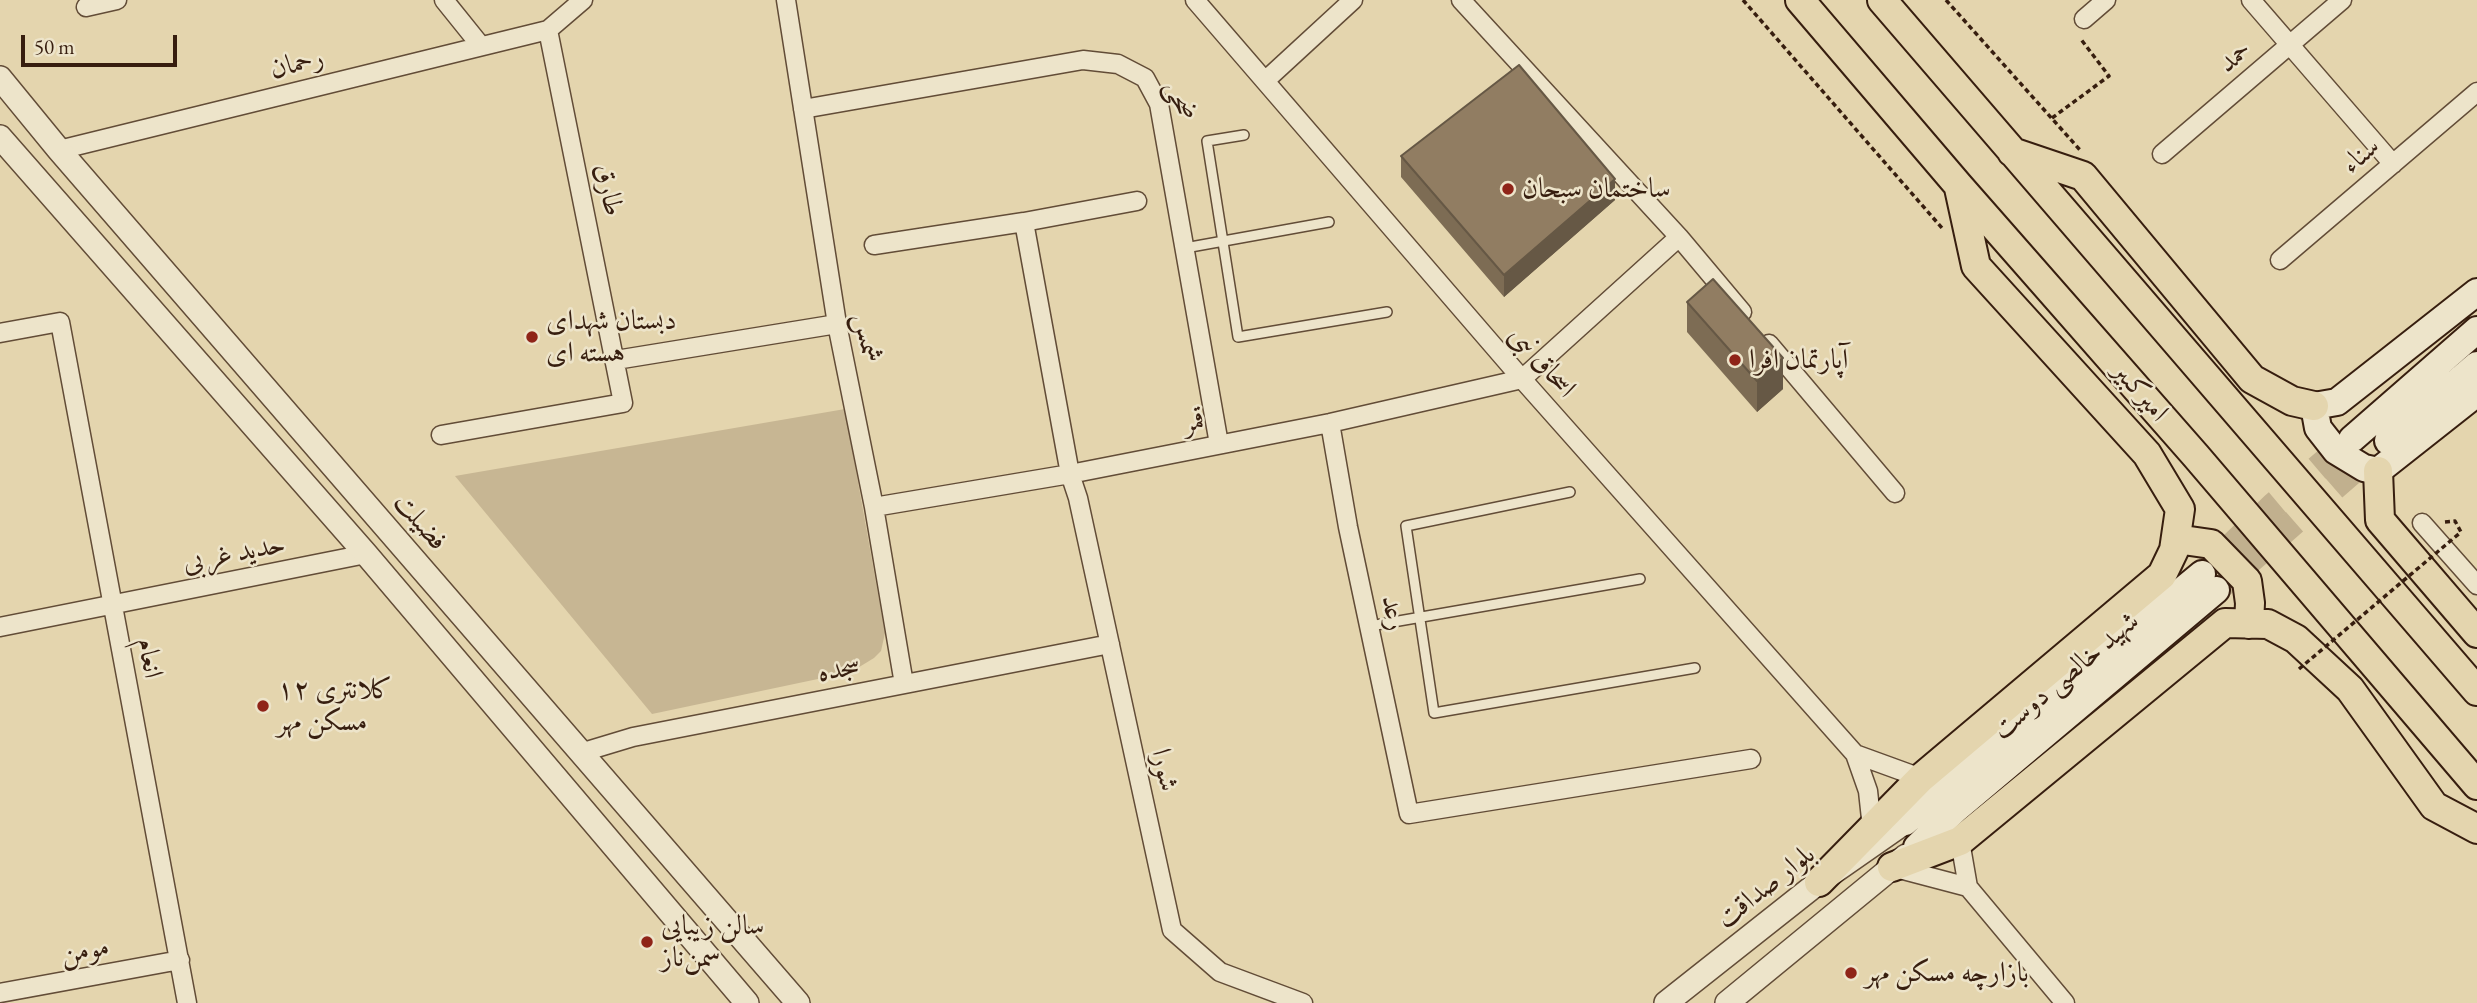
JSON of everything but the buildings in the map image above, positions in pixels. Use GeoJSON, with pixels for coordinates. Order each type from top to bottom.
{"type":"FeatureCollection","features":[{"type":"Feature","properties":{"kind":"main road","name":"امیرکبیر"},"geometry":{"type":"LineString","coordinates":[[1800,0],[2477,785]]}},
{"type":"Feature","properties":{"kind":"main road"},"geometry":{"type":"LineString","coordinates":[[1882,0],[2477,691]]}},
{"type":"Feature","properties":{"kind":"main road"},"geometry":{"type":"LineString","coordinates":[[2012,152],[2083,176],[2252,379],[2292,401],[2314,406],[2337,402],[2477,292]]}},
{"type":"Feature","properties":{"kind":"main road"},"geometry":{"type":"LineString","coordinates":[[1905,822],[1940,792],[2162,575],[2174,550],[2180,509],[2147,454],[1976,265],[1958,185]]}},
{"type":"Feature","properties":{"kind":"main road"},"geometry":{"type":"LineString","coordinates":[[2314,406],[2318,428],[2336,451],[2364,468],[2366,456],[2477,330]]}},
{"type":"Feature","properties":{"kind":"main road"},"geometry":{"type":"LineString","coordinates":[[2366,456],[2477,365]]}},
{"type":"Feature","properties":{"kind":"main road"},"geometry":{"type":"LineString","coordinates":[[2366,456],[2477,393]]}},
{"type":"Feature","properties":{"kind":"main road"},"geometry":{"type":"LineString","coordinates":[[2366,456],[2380,520],[2477,634]]}},
{"type":"Feature","properties":{"kind":"main road"},"geometry":{"type":"LineString","coordinates":[[2176,539],[2211,544],[2247,581],[2249,624]]}},
{"type":"Feature","properties":{"kind":"main road","name":"شهید خالصی دوست"},"geometry":{"type":"LineString","coordinates":[[1940,792],[2209,582]]}},
{"type":"Feature","properties":{"kind":"main road"},"geometry":{"type":"LineString","coordinates":[[1892,867],[1960,841],[2225,623],[2268,624],[2296,639],[2350,689],[2434,807],[2477,829]]}},
{"type":"Feature","properties":{"kind":"main road"},"geometry":{"type":"LineString","coordinates":[[1819,882],[1872,828],[1940,792]]}},
{"type":"Feature","properties":{"kind":"main road"},"geometry":{"type":"LineString","coordinates":[[1917,847],[1940,792]]}},
{"type":"Feature","properties":{"kind":"street"},"geometry":{"type":"LineString","coordinates":[[86,6],[117,0]]}},
{"type":"Feature","properties":{"kind":"street"},"geometry":{"type":"LineString","coordinates":[[444,0],[481,46]]}},
{"type":"Feature","properties":{"kind":"street"},"geometry":{"type":"LineString","coordinates":[[548,30],[583,0]]}},
{"type":"Feature","properties":{"kind":"street","name":"شمس"},"geometry":{"type":"LineString","coordinates":[[786,0],[836,324],[874,507],[904,684]]}},
{"type":"Feature","properties":{"kind":"street","name":"اسحاق نبی"},"geometry":{"type":"LineString","coordinates":[[1195,0],[1521,379],[1855,754]]}},
{"type":"Feature","properties":{"kind":"street"},"geometry":{"type":"LineString","coordinates":[[1266,80],[1353,0]]}},
{"type":"Feature","properties":{"kind":"street"},"geometry":{"type":"LineString","coordinates":[[1461,0],[1679,237],[1895,493]]}},
{"type":"Feature","properties":{"kind":"street"},"geometry":{"type":"LineString","coordinates":[[2084,19],[2106,0]]}},
{"type":"Feature","properties":{"kind":"street"},"geometry":{"type":"LineString","coordinates":[[2251,0],[2393,164]]}},
{"type":"Feature","properties":{"kind":"street","name":"حمد"},"geometry":{"type":"LineString","coordinates":[[2162,153],[2342,0]]}},
{"type":"Feature","properties":{"kind":"street","name":"رحمان"},"geometry":{"type":"LineString","coordinates":[[59,150],[548,30]]}},
{"type":"Feature","properties":{"kind":"street","name":"طارق"},"geometry":{"type":"LineString","coordinates":[[441,435],[623,403],[548,30]]}},
{"type":"Feature","properties":{"kind":"street","name":"ضحی"},"geometry":{"type":"LineString","coordinates":[[803,109],[1083,60],[1118,64],[1145,78],[1159,104],[1219,444]]}},
{"type":"Feature","properties":{"kind":"street","name":"فضیلت"},"geometry":{"type":"LineString","coordinates":[[0,78],[791,1001]]}},
{"type":"Feature","properties":{"kind":"street","name":"سناء"},"geometry":{"type":"LineString","coordinates":[[2280,260],[2477,92]]}},
{"type":"Feature","properties":{"kind":"street"},"geometry":{"type":"LineString","coordinates":[[0,137],[366,554],[747,1003]]}},
{"type":"Feature","properties":{"kind":"street"},"geometry":{"type":"LineString","coordinates":[[32,173],[59,150]]}},
{"type":"Feature","properties":{"kind":"street"},"geometry":{"type":"LineString","coordinates":[[874,246],[1137,201]]}},
{"type":"Feature","properties":{"kind":"street","name":"شورا"},"geometry":{"type":"LineString","coordinates":[[1024,222],[1070,474],[1078,498],[1172,930],[1220,972],[1303,1003]]}},
{"type":"Feature","properties":{"kind":"street"},"geometry":{"type":"LineString","coordinates":[[1521,379],[1679,237]]}},
{"type":"Feature","properties":{"kind":"street","name":"انعام"},"geometry":{"type":"LineString","coordinates":[[0,333],[60,322],[187,1003]]}},
{"type":"Feature","properties":{"kind":"street"},"geometry":{"type":"LineString","coordinates":[[616,360],[836,324]]}},
{"type":"Feature","properties":{"kind":"street","name":"قمر"},"geometry":{"type":"LineString","coordinates":[[874,507],[1070,474],[1330,423],[1521,379]]}},
{"type":"Feature","properties":{"kind":"street","name":"رعد"},"geometry":{"type":"LineString","coordinates":[[1330,423],[1348,527],[1409,814],[1751,759]]}},
{"type":"Feature","properties":{"kind":"street"},"geometry":{"type":"LineString","coordinates":[[2422,523],[2477,585]]}},
{"type":"Feature","properties":{"kind":"street","name":"حدید غربی"},"geometry":{"type":"LineString","coordinates":[[0,627],[366,554]]}},
{"type":"Feature","properties":{"kind":"street","name":"سجده"},"geometry":{"type":"LineString","coordinates":[[580,752],[632,737],[1110,644]]}},
{"type":"Feature","properties":{"kind":"street"},"geometry":{"type":"LineString","coordinates":[[1855,754],[1940,792]]}},
{"type":"Feature","properties":{"kind":"street"},"geometry":{"type":"LineString","coordinates":[[1855,754],[1868,791],[1872,828]]}},
{"type":"Feature","properties":{"kind":"street","name":"بلوار صداقت"},"geometry":{"type":"LineString","coordinates":[[1666,1003],[1819,882],[1905,822]]}},
{"type":"Feature","properties":{"kind":"street"},"geometry":{"type":"LineString","coordinates":[[1960,841],[1968,887],[2065,1003]]}},
{"type":"Feature","properties":{"kind":"street"},"geometry":{"type":"LineString","coordinates":[[1727,1003],[1917,847]]}},
{"type":"Feature","properties":{"kind":"street"},"geometry":{"type":"LineString","coordinates":[[1892,867],[1968,887]]}},
{"type":"Feature","properties":{"kind":"street","name":"مومن"},"geometry":{"type":"LineString","coordinates":[[0,993],[180,960]]}},
{"type":"Feature","properties":{"kind":"lane"},"geometry":{"type":"LineString","coordinates":[[1244,135],[1207,141],[1238,337],[1387,312]]}},
{"type":"Feature","properties":{"kind":"lane"},"geometry":{"type":"LineString","coordinates":[[1185,248],[1329,222]]}},
{"type":"Feature","properties":{"kind":"lane"},"geometry":{"type":"LineString","coordinates":[[1570,492],[1406,526],[1434,713],[1695,668]]}},
{"type":"Feature","properties":{"kind":"lane"},"geometry":{"type":"LineString","coordinates":[[1370,626],[1640,579]]}},
{"type":"Feature","properties":{"kind":"path"},"geometry":{"type":"LineString","coordinates":[[1743,0],[1949,235]]}},
{"type":"Feature","properties":{"kind":"path"},"geometry":{"type":"LineString","coordinates":[[1946,0],[2088,159]]}},
{"type":"Feature","properties":{"kind":"path"},"geometry":{"type":"LineString","coordinates":[[2052,118],[2109,76],[2072,29],[2084,19]]}},
{"type":"Feature","properties":{"kind":"path"},"geometry":{"type":"LineString","coordinates":[[2300,669],[2461,532],[2455,521]]}},
{"type":"Feature","properties":{"kind":"shaded area"},"geometry":{"type":"Polygon","coordinates":[[[845,409],[885,633],[881,651],[851,672],[652,714],[455,476],[845,409]]]}},
{"type":"Feature","properties":{"kind":"tunnel"},"geometry":{"type":"LineString","coordinates":[[2202,574],[2274,505],[2352,439]]}},
{"type":"Feature","properties":{"kind":"tunnel"},"geometry":{"type":"LineString","coordinates":[[2216,590],[2368,458]]}},
{"type":"Feature","properties":{"kind":"place","name":"ساختمان سبحان"},"geometry":{"type":"Point","coordinates":[1508,189]}},
{"type":"Feature","properties":{"kind":"place","name":"دبستان شهدای هسته ای"},"geometry":{"type":"Point","coordinates":[532,337]}},
{"type":"Feature","properties":{"kind":"place","name":"آپارتمان افرا"},"geometry":{"type":"Point","coordinates":[1735,360]}},
{"type":"Feature","properties":{"kind":"place","name":"کلانتری ۱۲ مسکن مهر"},"geometry":{"type":"Point","coordinates":[263,706]}},
{"type":"Feature","properties":{"kind":"place","name":"سالن زیبایی سمن‌ناز"},"geometry":{"type":"Point","coordinates":[647,942]}},
{"type":"Feature","properties":{"kind":"place","name":"بازارچه مسکن مهر"},"geometry":{"type":"Point","coordinates":[1851,973]}}]}
